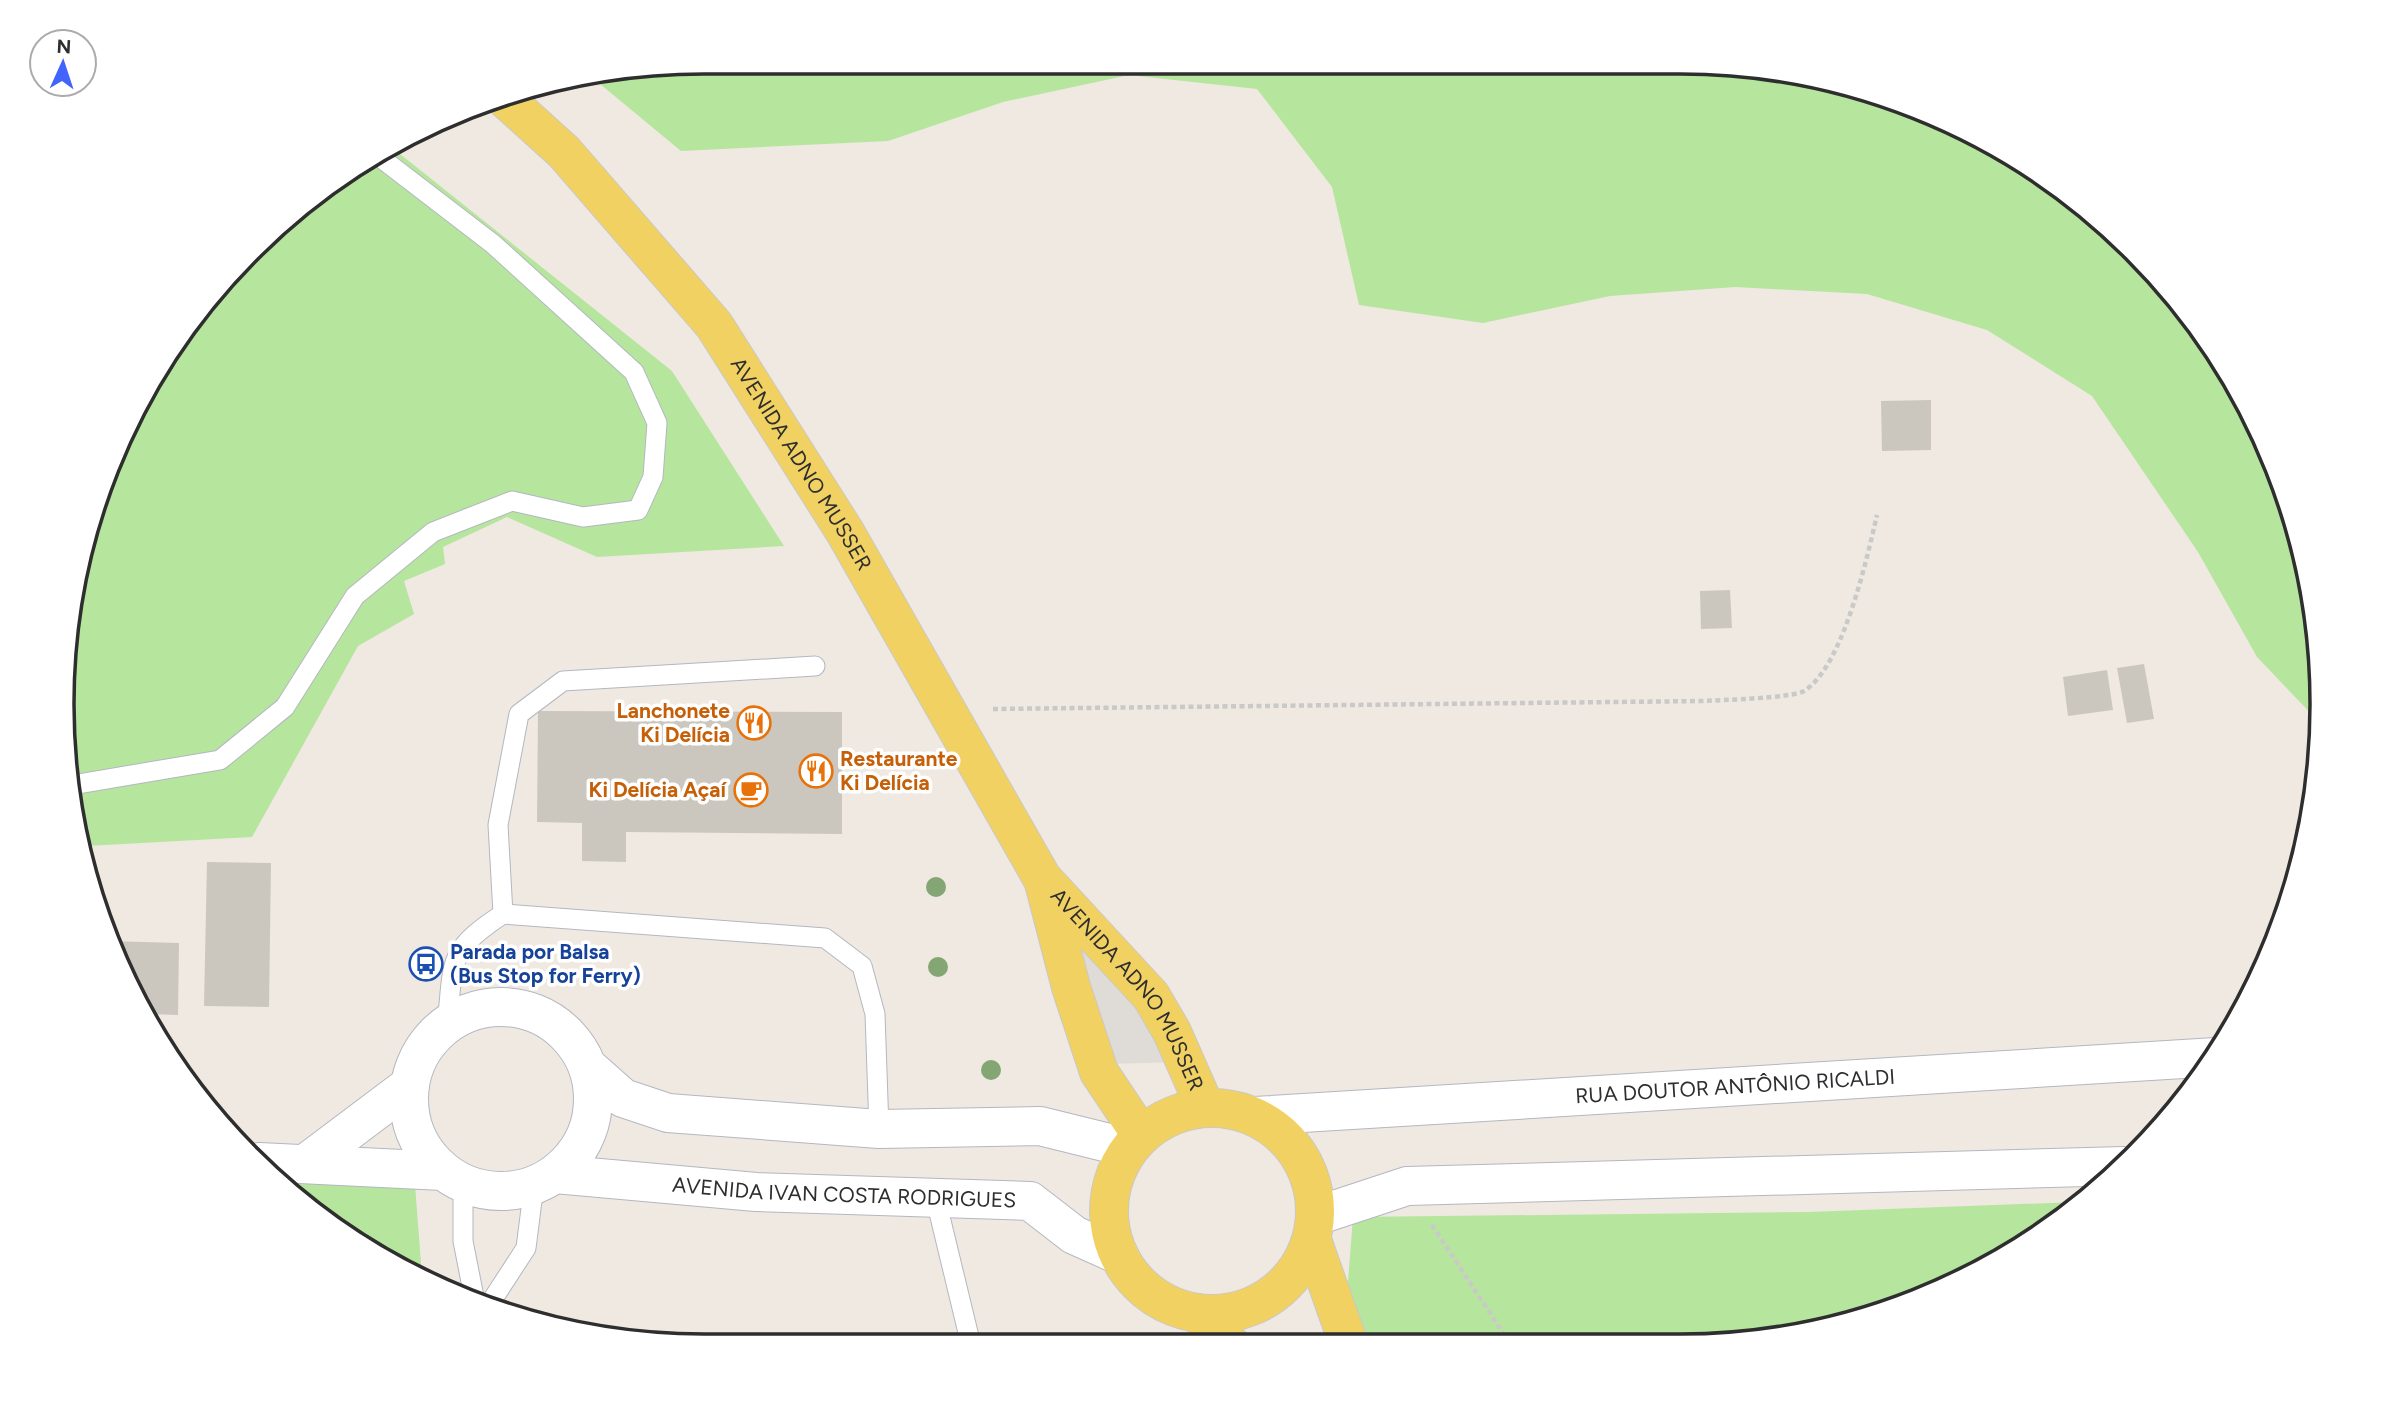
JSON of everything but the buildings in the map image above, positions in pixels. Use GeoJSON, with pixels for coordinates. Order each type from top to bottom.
{"type":"FeatureCollection","features":[{"type":"Feature","properties":{"kind":"main road","name":"AVENIDA ADNO MUSSER"},"geometry":{"type":"LineString","coordinates":[[511,104],[564,152],[714,325],[845,531],[1042,878],[1150,996],[1172,1032],[1206,1107]]}},
{"type":"Feature","properties":{"kind":"main road","name":"AVENIDA ADNO MUSSER"},"geometry":{"type":"LineString","coordinates":[[1042,878],[1071,987],[1099,1072],[1135,1142]]}},
{"type":"Feature","properties":{"kind":"main road"},"geometry":{"type":"LineString","coordinates":[[271,1163],[453,1177],[486,1190],[510,1191],[545,1180],[573,1158],[586,1137],[593,1115],[594,1090],[588,1067],[576,1046],[560,1028],[539,1016],[516,1009],[492,1008],[469,1013],[447,1025],[429,1041],[416,1061],[410,1085],[409,1108],[415,1132],[426,1153],[453,1177]]}},
{"type":"Feature","properties":{"kind":"main road","name":"RUA DOUTOR ANTÔNIO RICALDI"},"geometry":{"type":"LineString","coordinates":[[1255,1116],[2200,1058]]}},
{"type":"Feature","properties":{"kind":"main road"},"geometry":{"type":"LineString","coordinates":[[588,1067],[623,1098],[668,1113],[879,1129],[1040,1126],[1135,1142]]}},
{"type":"Feature","properties":{"kind":"main road"},"geometry":{"type":"LineString","coordinates":[[304,1164],[410,1085]]}},
{"type":"Feature","properties":{"kind":"main road"},"geometry":{"type":"LineString","coordinates":[[1346,1334],[1314,1228],[1314,1191],[1300,1157],[1276,1129],[1255,1116],[1231,1109],[1206,1107],[1171,1116],[1135,1142],[1116,1172],[1108,1201],[1110,1228],[1119,1255],[1132,1276],[1151,1294],[1172,1306],[1197,1313],[1227,1313],[1255,1305],[1280,1289],[1300,1267],[1314,1228],[1407,1186],[2107,1166]]}},
{"type":"Feature","properties":{"kind":"main road","name":"AVENIDA IVAN COSTA RODRIGUES"},"geometry":{"type":"LineString","coordinates":[[545,1180],[756,1192],[1030,1201],[1074,1236],[1119,1255]]}},
{"type":"Feature","properties":{"kind":"main road"},"geometry":{"type":"LineString","coordinates":[[1197,1313],[1219,1334]]}},
{"type":"Feature","properties":{"kind":"lane"},"geometry":{"type":"LineString","coordinates":[[79,784],[220,760],[285,708],[355,596],[432,532],[512,501],[583,517],[638,510],[653,477],[657,423],[635,372],[493,244],[385,161]]}},
{"type":"Feature","properties":{"kind":"lane"},"geometry":{"type":"LineString","coordinates":[[503,914],[498,825],[519,714],[563,681],[815,666]]}},
{"type":"Feature","properties":{"kind":"lane"},"geometry":{"type":"LineString","coordinates":[[447,1025],[453,970],[459,948],[475,932],[503,914],[825,938],[862,966],[875,1014],[879,1129]]}},
{"type":"Feature","properties":{"kind":"lane"},"geometry":{"type":"LineString","coordinates":[[453,1177],[473,1291]]}},
{"type":"Feature","properties":{"kind":"lane"},"geometry":{"type":"LineString","coordinates":[[493,1298],[526,1248],[545,1180]]}},
{"type":"Feature","properties":{"kind":"lane"},"geometry":{"type":"LineString","coordinates":[[935,1196],[968,1334]]}},
{"type":"Feature","properties":{"kind":"path"},"geometry":{"type":"LineString","coordinates":[[946,710],[1703,701],[1803,692],[1824,672],[1859,591],[1877,515]]}},
{"type":"Feature","properties":{"kind":"path"},"geometry":{"type":"LineString","coordinates":[[1407,1186],[1504,1334]]}},
{"type":"Feature","properties":{"kind":"green space"},"geometry":{"type":"Polygon","coordinates":[[[704,74],[1679,74],[1761,79],[1842,95],[1882,107],[1920,121],[1994,158],[2063,204],[2125,258],[2179,320],[2225,389],[2262,463],[2276,501],[2288,541],[2304,622],[2310,712],[2257,657],[2198,552],[2092,396],[1987,330],[1867,294],[1735,287],[1610,296],[1483,323],[1359,305],[1332,187],[1257,89],[1129,75],[1003,102],[888,141],[681,151],[599,83],[663,75],[704,74]]]}},
{"type":"Feature","properties":{"kind":"green space"},"geometry":{"type":"Polygon","coordinates":[[[399,153],[672,371],[784,546],[597,557],[507,517],[443,547],[445,564],[404,581],[414,614],[358,646],[252,837],[90,846],[79,786],[74,704],[79,622],[86,581],[95,541],[121,463],[158,389],[204,320],[258,258],[288,230],[354,180],[399,153]]]}},
{"type":"Feature","properties":{"kind":"green space"},"geometry":{"type":"Polygon","coordinates":[[[295,1184],[415,1185],[421,1267],[354,1228],[295,1184]]]}},
{"type":"Feature","properties":{"kind":"green space"},"geometry":{"type":"Polygon","coordinates":[[[2065,1202],[1994,1250],[1920,1287],[1842,1313],[1802,1322],[1720,1333],[1357,1334],[1348,1282],[1353,1217],[1809,1212],[2065,1202]]]}},
{"type":"Feature","properties":{"kind":"shaded area"},"geometry":{"type":"Polygon","coordinates":[[[1070,928],[1181,1062],[1107,1064],[1070,928]]]}},
{"type":"Feature","properties":{"kind":"place","name":"Lanchonete Ki Delícia"},"geometry":{"type":"Point","coordinates":[754,723]}},
{"type":"Feature","properties":{"kind":"place","name":"Restaurante Ki Delícia"},"geometry":{"type":"Point","coordinates":[816,771]}},
{"type":"Feature","properties":{"kind":"place","name":"Ki Delícia Açaí"},"geometry":{"type":"Point","coordinates":[751,790]}},
{"type":"Feature","properties":{"kind":"place","name":"Parada por Balsa (Bus Stop for Ferry)"},"geometry":{"type":"Point","coordinates":[426,964]}}]}
